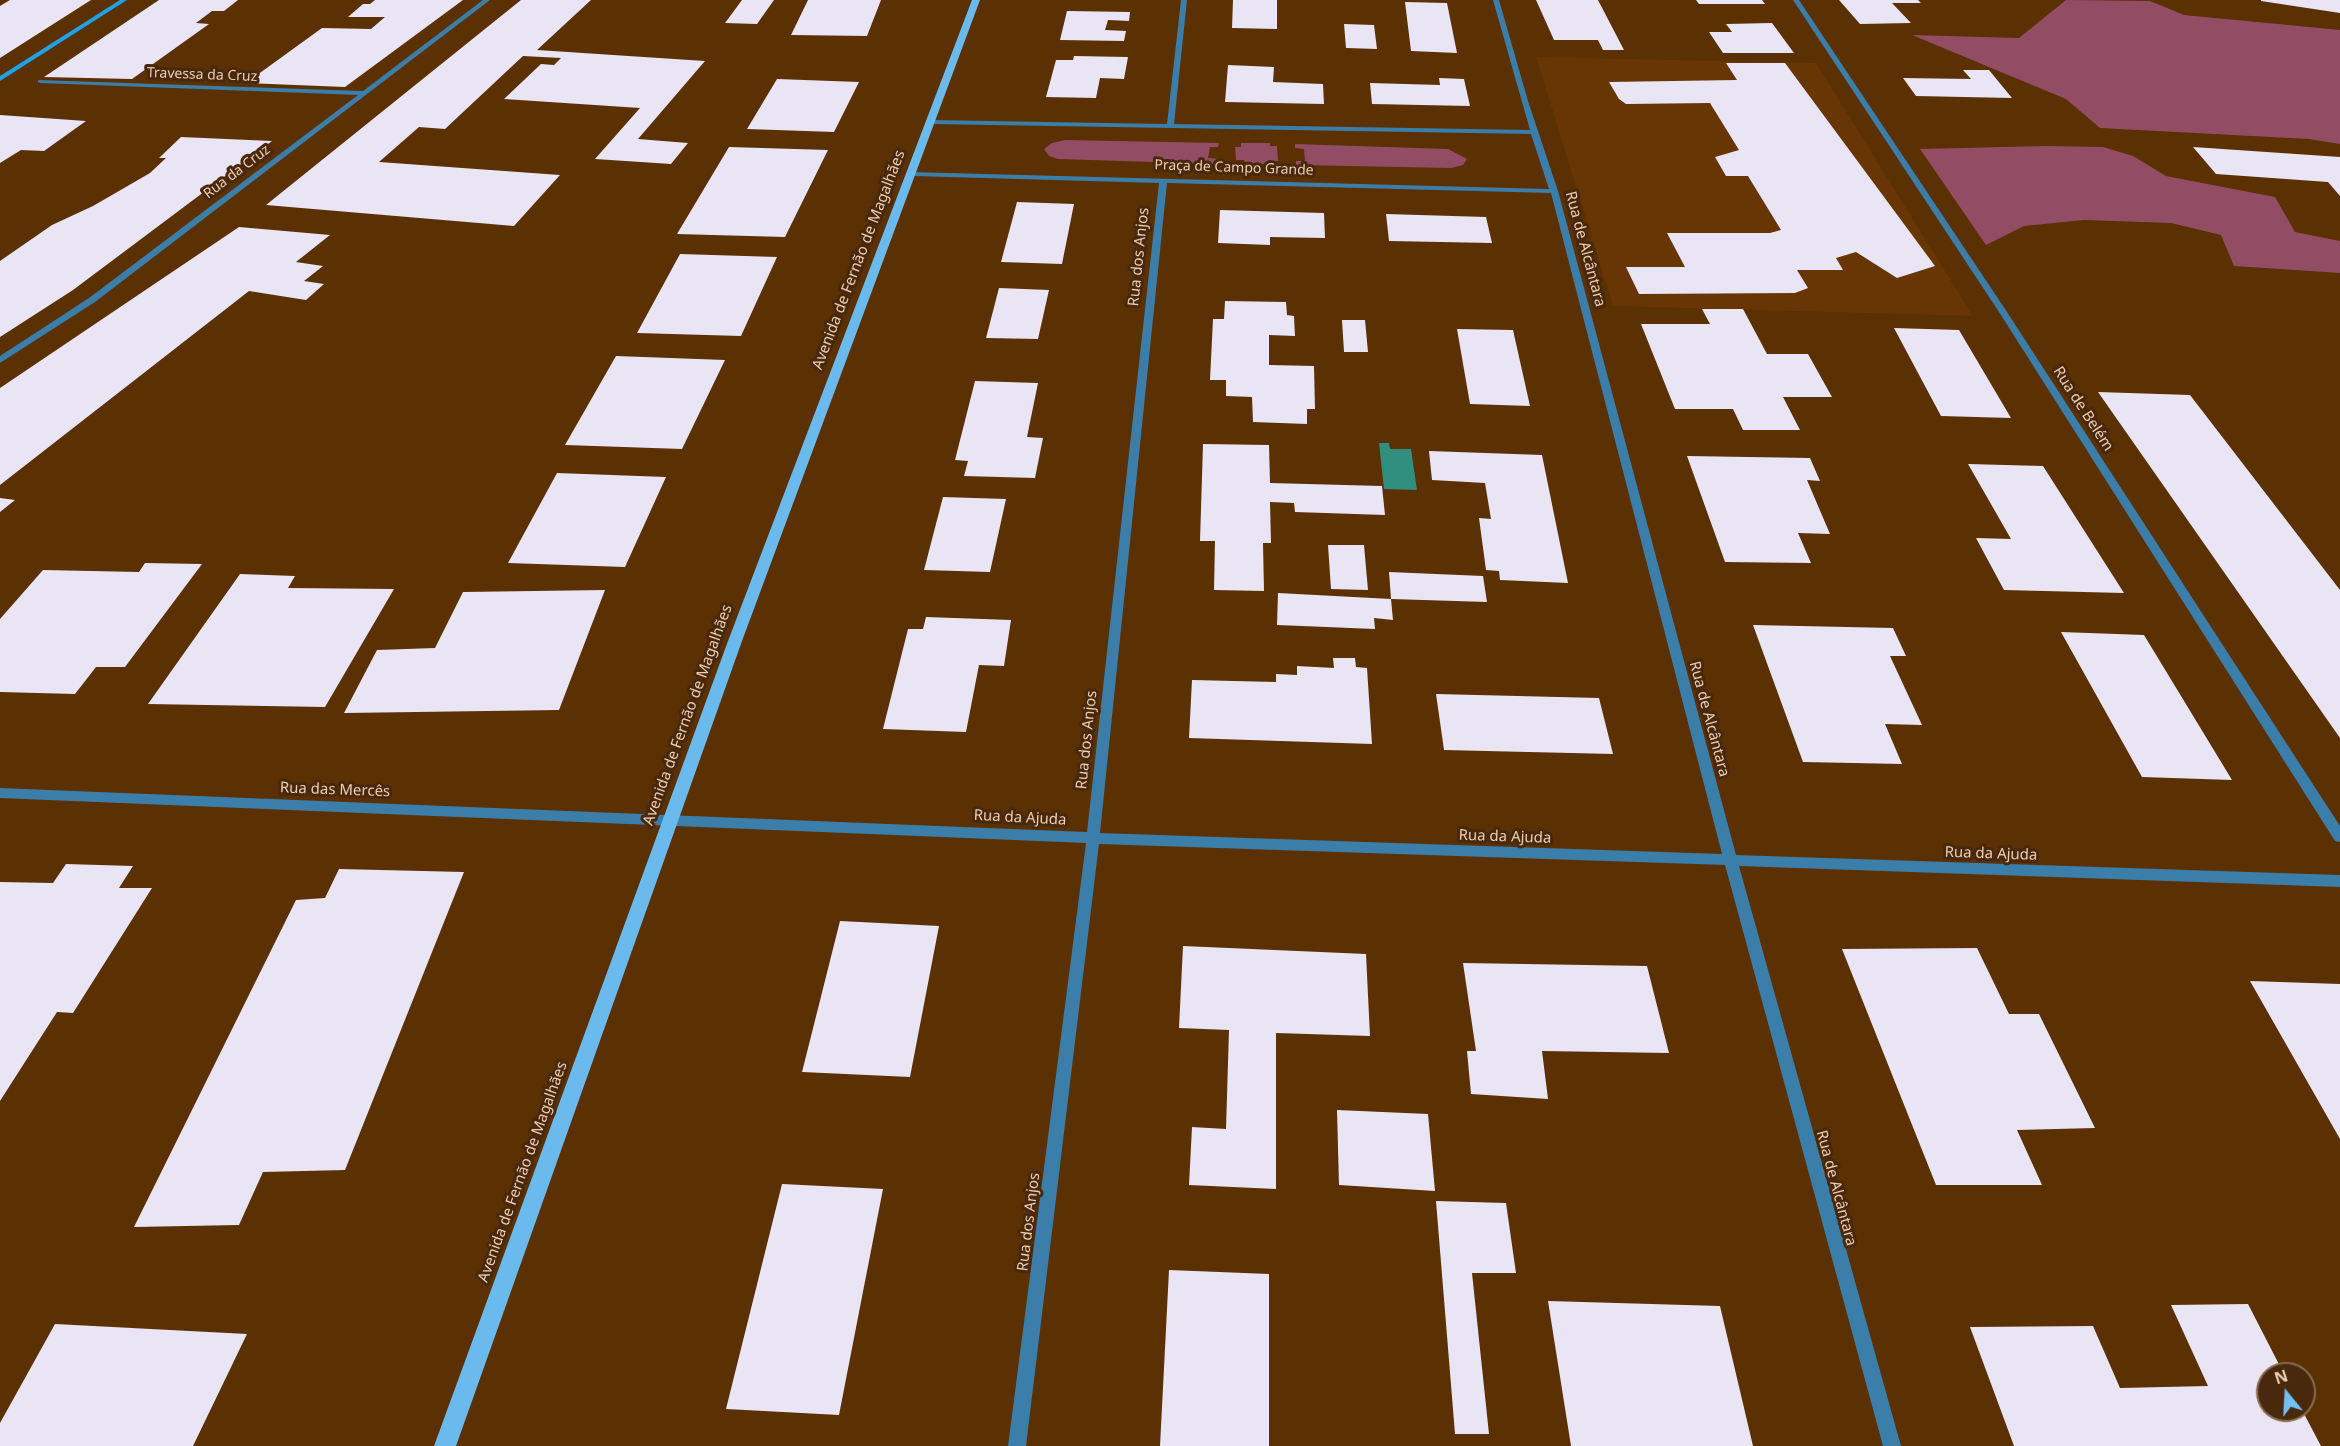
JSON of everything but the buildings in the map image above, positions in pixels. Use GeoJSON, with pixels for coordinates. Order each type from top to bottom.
{"type":"FeatureCollection","features":[{"type":"Feature","properties":{"kind":"main road"},"geometry":{"type":"LineString","coordinates":[[0,79],[124,0]]}},
{"type":"Feature","properties":{"kind":"main road","name":"Avenida de Fernão de Magalhães"},"geometry":{"type":"LineString","coordinates":[[445,1446],[670,821],[976,0]]}},
{"type":"Feature","properties":{"kind":"street","name":"Rua da Cruz"},"geometry":{"type":"LineString","coordinates":[[0,360],[92,300],[487,0]]}},
{"type":"Feature","properties":{"kind":"street"},"geometry":{"type":"LineString","coordinates":[[1170,126],[1184,0]]}},
{"type":"Feature","properties":{"kind":"street","name":"Rua de Alcântara"},"geometry":{"type":"LineString","coordinates":[[1496,0],[1534,132],[1554,191],[1731,861],[1892,1446]]}},
{"type":"Feature","properties":{"kind":"street","name":"Rua de Belém"},"geometry":{"type":"LineString","coordinates":[[1796,0],[2003,312],[2340,837]]}},
{"type":"Feature","properties":{"kind":"street","name":"Travessa da Cruz"},"geometry":{"type":"LineString","coordinates":[[40,81],[364,93]]}},
{"type":"Feature","properties":{"kind":"street"},"geometry":{"type":"LineString","coordinates":[[931,122],[1534,132]]}},
{"type":"Feature","properties":{"kind":"street","name":"Praça de Campo Grande"},"geometry":{"type":"LineString","coordinates":[[913,174],[1554,191]]}},
{"type":"Feature","properties":{"kind":"street","name":"Rua dos Anjos"},"geometry":{"type":"LineString","coordinates":[[1017,1446],[1093,838],[1163,180]]}},
{"type":"Feature","properties":{"kind":"street","name":"Rua das Mercês"},"geometry":{"type":"LineString","coordinates":[[0,793],[670,821]]}},
{"type":"Feature","properties":{"kind":"street","name":"Rua da Ajuda"},"geometry":{"type":"LineString","coordinates":[[670,821],[1731,861],[2340,881]]}},
{"type":"Feature","properties":{"kind":"shaded area"},"geometry":{"type":"Polygon","coordinates":[[[2066,0],[2150,1],[2184,15],[2340,30],[2340,144],[2309,139],[2100,128],[2066,99],[1912,35],[2019,38],[2066,0]]]}},
{"type":"Feature","properties":{"kind":"shaded area"},"geometry":{"type":"Polygon","coordinates":[[[1536,57],[1816,63],[1973,316],[1613,306],[1536,57]]]}},
{"type":"Feature","properties":{"kind":"shaded area"},"geometry":{"type":"Polygon","coordinates":[[[1065,140],[1219,143],[1218,147],[1210,147],[1208,158],[1219,159],[1219,164],[1058,159],[1049,156],[1044,149],[1052,143],[1065,140]]]}},
{"type":"Feature","properties":{"kind":"shaded area"},"geometry":{"type":"Polygon","coordinates":[[[1241,143],[1270,143],[1270,146],[1277,146],[1278,161],[1269,161],[1269,164],[1245,164],[1244,160],[1236,160],[1235,147],[1241,147],[1241,143]]]}},
{"type":"Feature","properties":{"kind":"shaded area"},"geometry":{"type":"Polygon","coordinates":[[[1295,144],[1448,149],[1467,159],[1463,165],[1451,168],[1296,165],[1296,161],[1305,161],[1304,149],[1295,148],[1295,144]]]}},
{"type":"Feature","properties":{"kind":"shaded area"},"geometry":{"type":"Polygon","coordinates":[[[2103,147],[2133,156],[2166,176],[2275,197],[2295,232],[2340,241],[2340,273],[2234,266],[2221,235],[2171,223],[2084,220],[2024,226],[1986,245],[1920,149],[2103,147]]]}},
{"type":"Feature","properties":{"kind":"water"},"geometry":{"type":"Polygon","coordinates":[[[1379,443],[1389,443],[1390,449],[1411,449],[1417,490],[1384,489],[1379,443]]]}}]}
